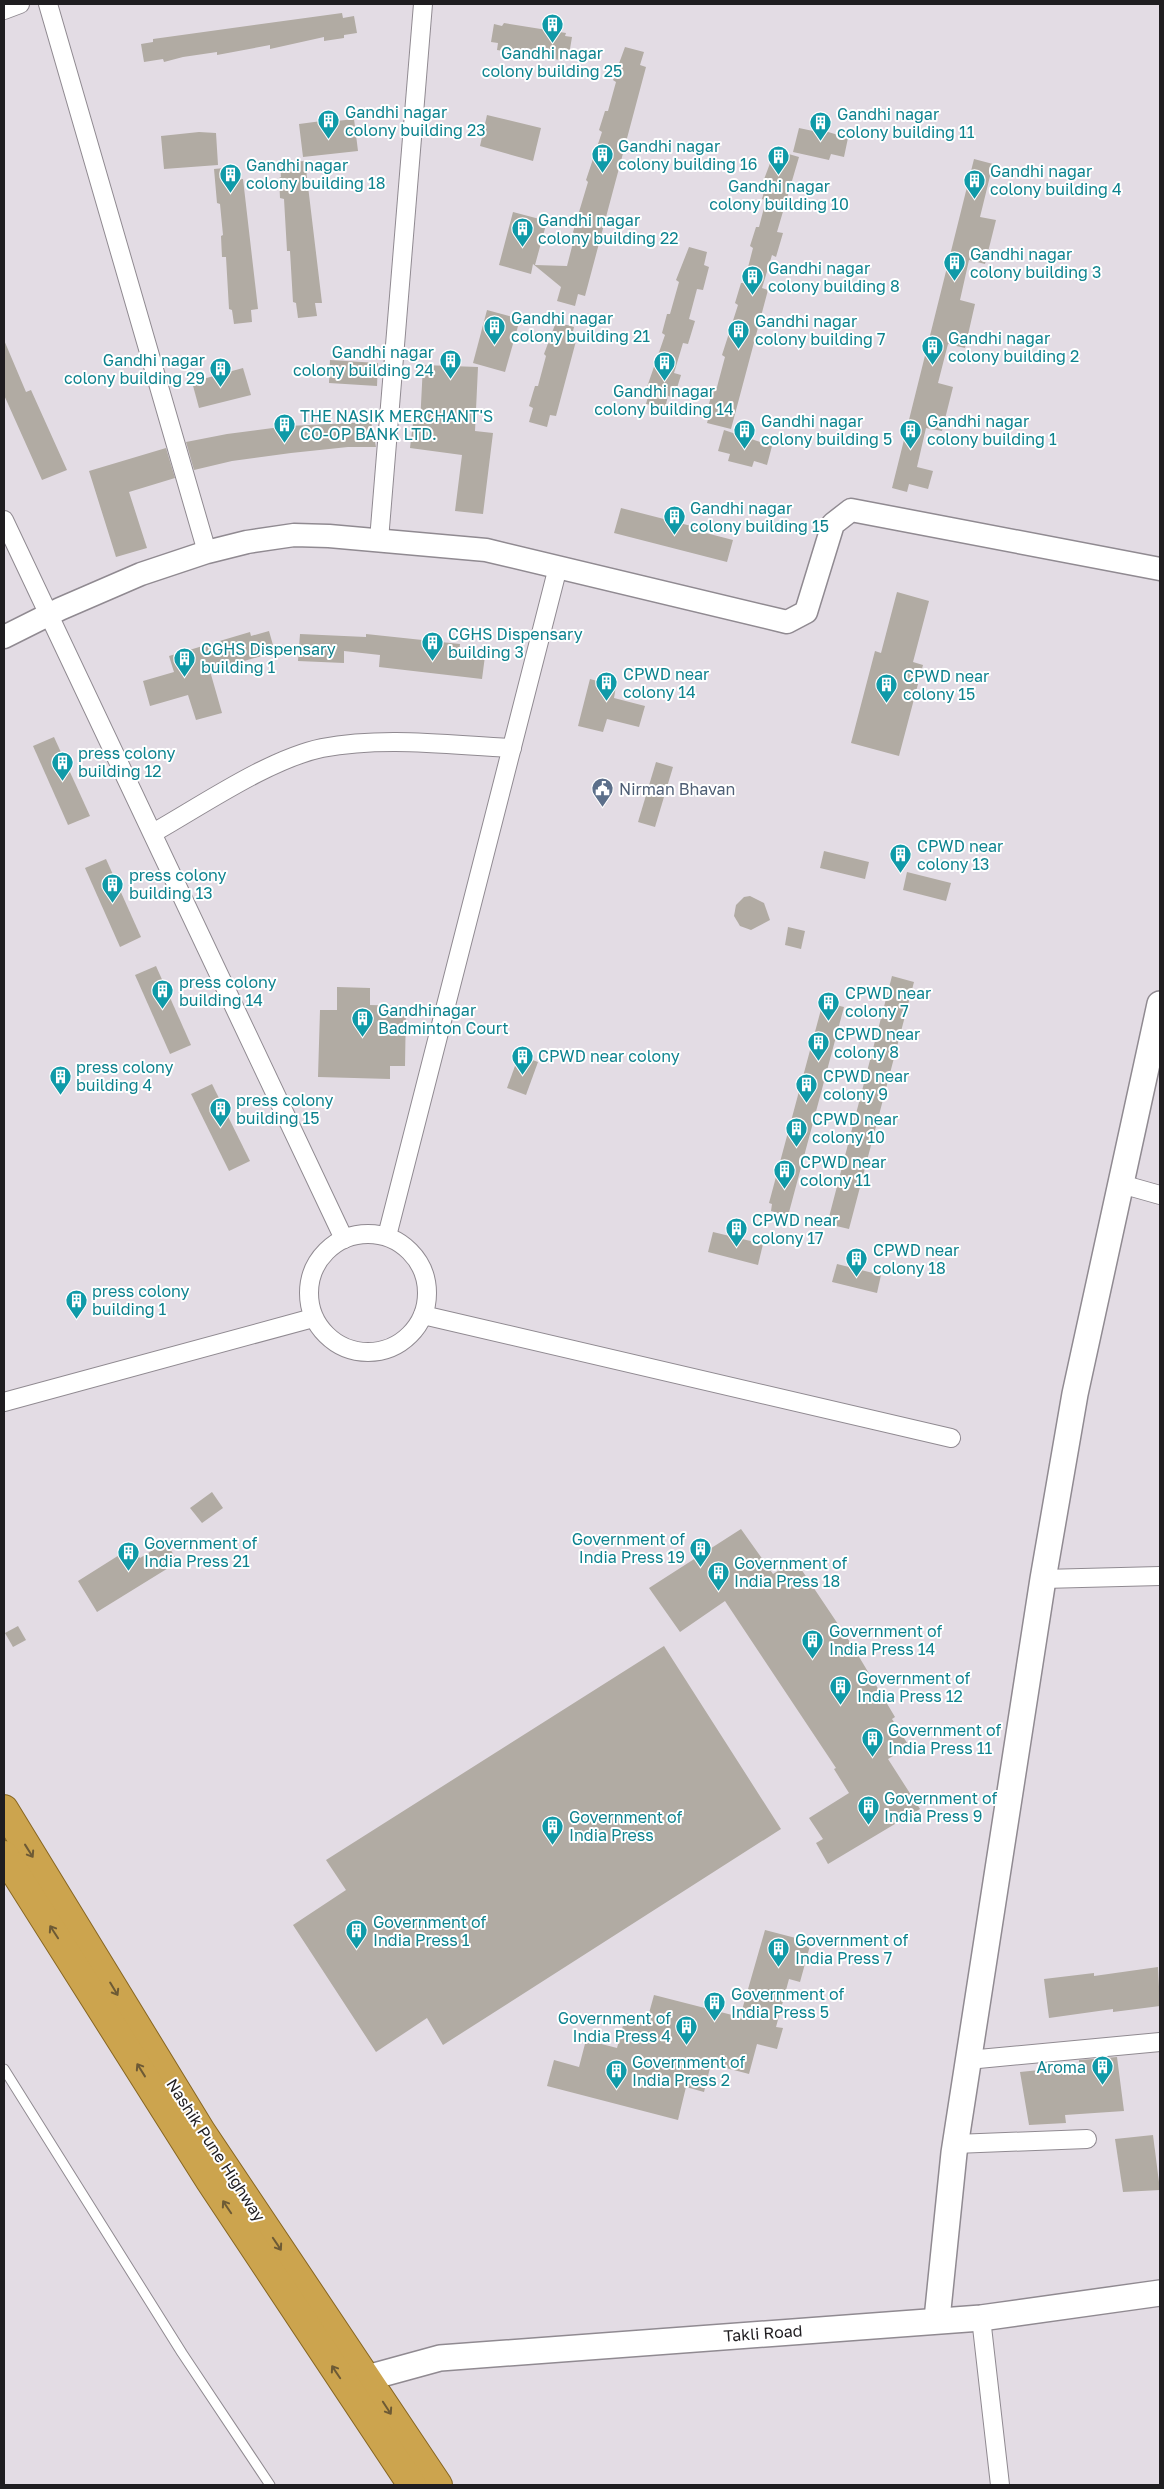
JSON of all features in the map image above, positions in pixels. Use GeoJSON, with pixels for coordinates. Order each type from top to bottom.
{"type":"FeatureCollection","features":[{"type":"Feature","properties":{"kind":"highway","name":"Nashik Pune Highway"},"geometry":{"type":"LineString","coordinates":[[4,1809],[201,2131],[438,2485]]}},
{"type":"Feature","properties":{"kind":"highway","name":"Nashik Pune Highway"},"geometry":{"type":"LineString","coordinates":[[4,1855],[210,2181],[412,2485]]}},
{"type":"Feature","properties":{"kind":"main road"},"geometry":{"type":"LineString","coordinates":[[937,2319],[955,2144],[1043,1579],[1075,1394],[1160,1004]]}},
{"type":"Feature","properties":{"kind":"main road","name":"Takli Road"},"geometry":{"type":"LineString","coordinates":[[366,2378],[440,2358],[937,2319],[981,2318],[1160,2293]]}},
{"type":"Feature","properties":{"kind":"street"},"geometry":{"type":"LineString","coordinates":[[4,10],[20,4]]}},
{"type":"Feature","properties":{"kind":"street"},"geometry":{"type":"LineString","coordinates":[[48,4],[207,552]]}},
{"type":"Feature","properties":{"kind":"street"},"geometry":{"type":"LineString","coordinates":[[379,540],[423,4]]}},
{"type":"Feature","properties":{"kind":"street"},"geometry":{"type":"LineString","coordinates":[[4,637],[50,614],[141,574],[207,552],[247,542],[294,535],[330,536],[486,550],[787,622],[806,612],[833,524],[851,510],[1160,569]]}},
{"type":"Feature","properties":{"kind":"street"},"geometry":{"type":"LineString","coordinates":[[4,520],[344,1239]]}},
{"type":"Feature","properties":{"kind":"street"},"geometry":{"type":"LineString","coordinates":[[387,1236],[558,567]]}},
{"type":"Feature","properties":{"kind":"street"},"geometry":{"type":"LineString","coordinates":[[153,833],[270,766],[321,748],[376,741],[512,748]]}},
{"type":"Feature","properties":{"kind":"street"},"geometry":{"type":"LineString","coordinates":[[1121,1184],[1160,1195]]}},
{"type":"Feature","properties":{"kind":"street"},"geometry":{"type":"LineString","coordinates":[[356,1234],[387,1236],[406,1247],[419,1261],[427,1285],[426,1308],[415,1330],[401,1343],[372,1353],[343,1347],[327,1337],[313,1318],[308,1297],[310,1276],[316,1261],[335,1243],[344,1239],[356,1234]]}},
{"type":"Feature","properties":{"kind":"street"},"geometry":{"type":"LineString","coordinates":[[423,1315],[951,1438]]}},
{"type":"Feature","properties":{"kind":"street"},"geometry":{"type":"LineString","coordinates":[[4,1402],[313,1318]]}},
{"type":"Feature","properties":{"kind":"street"},"geometry":{"type":"LineString","coordinates":[[1043,1579],[1160,1576]]}},
{"type":"Feature","properties":{"kind":"street"},"geometry":{"type":"LineString","coordinates":[[968,2060],[1160,2042]]}},
{"type":"Feature","properties":{"kind":"street"},"geometry":{"type":"LineString","coordinates":[[955,2144],[1087,2139]]}},
{"type":"Feature","properties":{"kind":"street"},"geometry":{"type":"LineString","coordinates":[[981,2318],[1000,2485]]}},
{"type":"Feature","properties":{"kind":"lane"},"geometry":{"type":"LineString","coordinates":[[4,2069],[182,2353],[270,2485]]}},
{"type":"Feature","properties":{"kind":"building"},"geometry":{"type":"Polygon","coordinates":[[[342,13],[343,18],[354,16],[357,33],[344,35],[344,38],[324,41],[324,37],[270,49],[270,45],[217,55],[217,52],[164,62],[163,59],[144,62],[141,44],[153,42],[153,39],[342,13]]]}},
{"type":"Feature","properties":{"kind":"building"},"geometry":{"type":"Polygon","coordinates":[[[504,23],[566,33],[565,36],[572,37],[569,55],[561,54],[560,60],[497,50],[498,43],[491,42],[494,24],[502,26],[504,23]]]}},
{"type":"Feature","properties":{"kind":"building"},"geometry":{"type":"Polygon","coordinates":[[[625,47],[644,52],[640,65],[646,67],[585,296],[578,294],[575,306],[557,301],[561,287],[533,264],[531,274],[499,265],[513,212],[547,221],[535,265],[567,266],[575,235],[573,232],[588,182],[586,180],[602,132],[599,130],[605,111],[608,111],[616,82],[613,80],[625,47]]]}},
{"type":"Feature","properties":{"kind":"building","name":"Gandhi nagar colony building 23"},"geometry":{"type":"Polygon","coordinates":[[[487,115],[541,128],[533,161],[480,146],[487,115]]]}},
{"type":"Feature","properties":{"kind":"building","name":"Gandhi nagar colony building 23"},"geometry":{"type":"Polygon","coordinates":[[[337,119],[337,121],[354,119],[358,151],[303,157],[299,124],[337,119]]]}},
{"type":"Feature","properties":{"kind":"building","name":"Gandhi nagar colony building 11"},"geometry":{"type":"Polygon","coordinates":[[[799,128],[813,131],[815,128],[848,138],[844,157],[831,154],[829,160],[793,152],[799,128]]]}},
{"type":"Feature","properties":{"kind":"building"},"geometry":{"type":"Polygon","coordinates":[[[199,132],[216,133],[218,165],[164,169],[161,136],[199,132]]]}},
{"type":"Feature","properties":{"kind":"building"},"geometry":{"type":"Polygon","coordinates":[[[775,150],[799,157],[777,232],[783,233],[776,257],[772,255],[762,288],[768,290],[731,429],[707,423],[711,408],[708,407],[714,387],[717,387],[725,357],[722,355],[738,305],[735,303],[741,283],[744,283],[753,248],[750,246],[756,227],[759,227],[766,200],[762,199],[766,185],[763,182],[775,150]]]}},
{"type":"Feature","properties":{"kind":"building"},"geometry":{"type":"Polygon","coordinates":[[[974,159],[993,164],[980,217],[996,220],[985,264],[969,260],[960,300],[975,304],[965,348],[948,344],[938,383],[953,387],[942,431],[926,428],[917,467],[933,471],[928,489],[909,484],[907,492],[892,488],[974,159]]]}},
{"type":"Feature","properties":{"kind":"building"},"geometry":{"type":"Polygon","coordinates":[[[305,161],[322,303],[315,303],[317,316],[298,318],[296,303],[293,302],[290,251],[287,251],[284,199],[280,198],[279,178],[281,177],[280,163],[305,161]]]}},
{"type":"Feature","properties":{"kind":"building"},"geometry":{"type":"Polygon","coordinates":[[[235,167],[236,180],[243,179],[258,309],[251,310],[252,322],[234,324],[232,310],[229,309],[226,257],[222,257],[221,236],[223,235],[220,204],[217,203],[214,169],[235,167]]]}},
{"type":"Feature","properties":{"kind":"building"},"geometry":{"type":"Polygon","coordinates":[[[689,247],[707,252],[704,265],[709,267],[703,290],[697,289],[689,319],[695,321],[688,344],[683,343],[674,373],[681,375],[674,398],[668,396],[665,408],[646,404],[650,390],[647,387],[665,335],[662,333],[667,314],[670,314],[679,282],[676,280],[689,247]]]}},
{"type":"Feature","properties":{"kind":"building","name":"Gandhi nagar colony building 21"},"geometry":{"type":"Polygon","coordinates":[[[487,310],[520,319],[505,372],[473,363],[487,310]]]}},
{"type":"Feature","properties":{"kind":"building"},"geometry":{"type":"Polygon","coordinates":[[[556,322],[574,327],[571,340],[576,341],[556,416],[550,415],[547,427],[529,422],[533,408],[529,406],[535,386],[538,386],[546,356],[544,354],[556,322]]]}},
{"type":"Feature","properties":{"kind":"building"},"geometry":{"type":"Polygon","coordinates":[[[4,340],[26,392],[31,390],[67,470],[42,480],[4,395],[4,340]]]}},
{"type":"Feature","properties":{"kind":"building"},"geometry":{"type":"Polygon","coordinates":[[[330,360],[378,363],[377,386],[329,383],[330,360]]]}},
{"type":"Feature","properties":{"kind":"building"},"geometry":{"type":"Polygon","coordinates":[[[423,365],[478,367],[475,431],[493,433],[483,514],[455,511],[462,455],[410,448],[413,423],[420,424],[423,365]]]}},
{"type":"Feature","properties":{"kind":"building","name":"Gandhi nagar colony building 29"},"geometry":{"type":"Polygon","coordinates":[[[243,368],[251,395],[199,408],[192,382],[243,368]]]}},
{"type":"Feature","properties":{"kind":"building","name":"THE NASIK MERCHANT'S CO-OP BANK LTD."},"geometry":{"type":"Polygon","coordinates":[[[371,422],[376,447],[348,447],[291,453],[232,461],[194,470],[186,442],[227,434],[288,426],[371,422]]]}},
{"type":"Feature","properties":{"kind":"building","name":"Gandhi nagar colony building 5"},"geometry":{"type":"Polygon","coordinates":[[[724,430],[772,446],[767,465],[754,461],[752,467],[728,461],[730,454],[718,451],[724,430]]]}},
{"type":"Feature","properties":{"kind":"building"},"geometry":{"type":"Polygon","coordinates":[[[166,448],[175,478],[129,492],[147,548],[116,557],[89,471],[166,448]]]}},
{"type":"Feature","properties":{"kind":"building","name":"Gandhi nagar colony building 15"},"geometry":{"type":"Polygon","coordinates":[[[621,508],[703,529],[702,532],[733,540],[727,562],[614,533],[621,508]]]}},
{"type":"Feature","properties":{"kind":"building","name":"CPWD near colony 15"},"geometry":{"type":"Polygon","coordinates":[[[897,592],[929,601],[913,662],[923,665],[899,756],[851,743],[875,651],[881,653],[897,592]]]}},
{"type":"Feature","properties":{"kind":"building","name":"CGHS Dispensary building 1"},"geometry":{"type":"Polygon","coordinates":[[[269,631],[275,652],[210,671],[222,713],[196,720],[188,695],[150,706],[143,681],[174,672],[169,656],[250,632],[251,636],[269,631]]]}},
{"type":"Feature","properties":{"kind":"building","name":"CGHS Dispensary building 3"},"geometry":{"type":"Polygon","coordinates":[[[300,634],[366,637],[366,634],[460,644],[459,653],[485,656],[482,679],[379,667],[380,655],[344,651],[344,663],[298,661],[300,634]]]}},
{"type":"Feature","properties":{"kind":"building","name":"CPWD near colony 14"},"geometry":{"type":"Polygon","coordinates":[[[590,679],[616,686],[614,698],[645,706],[639,727],[607,719],[603,732],[578,726],[590,679]]]}},
{"type":"Feature","properties":{"kind":"building","name":"press colony building 12"},"geometry":{"type":"Polygon","coordinates":[[[54,737],[90,816],[68,825],[33,746],[54,737]]]}},
{"type":"Feature","properties":{"kind":"building"},"geometry":{"type":"Polygon","coordinates":[[[656,762],[673,767],[655,827],[638,822],[656,762]]]}},
{"type":"Feature","properties":{"kind":"building"},"geometry":{"type":"Polygon","coordinates":[[[824,851],[869,862],[865,879],[820,868],[824,851]]]}},
{"type":"Feature","properties":{"kind":"building","name":"press colony building 13"},"geometry":{"type":"Polygon","coordinates":[[[106,859],[141,937],[120,947],[85,868],[106,859]]]}},
{"type":"Feature","properties":{"kind":"building"},"geometry":{"type":"Polygon","coordinates":[[[907,872],[951,883],[946,901],[903,890],[907,872]]]}},
{"type":"Feature","properties":{"kind":"building"},"geometry":{"type":"Polygon","coordinates":[[[750,896],[764,903],[770,920],[751,930],[740,926],[734,916],[736,905],[744,897],[750,896]]]}},
{"type":"Feature","properties":{"kind":"building"},"geometry":{"type":"Polygon","coordinates":[[[788,927],[805,931],[801,949],[785,945],[788,927]]]}},
{"type":"Feature","properties":{"kind":"building","name":"press colony building 14"},"geometry":{"type":"Polygon","coordinates":[[[156,966],[191,1045],[170,1054],[135,975],[156,966]]]}},
{"type":"Feature","properties":{"kind":"building"},"geometry":{"type":"Polygon","coordinates":[[[892,976],[914,982],[849,1229],[832,1225],[833,1218],[829,1217],[892,976]]]}},
{"type":"Feature","properties":{"kind":"building","name":"Gandhinagar Badminton Court"},"geometry":{"type":"Polygon","coordinates":[[[337,987],[370,988],[370,1005],[406,1006],[405,1066],[390,1066],[390,1079],[318,1077],[320,1010],[337,1010],[337,987]]]}},
{"type":"Feature","properties":{"kind":"building"},"geometry":{"type":"Polygon","coordinates":[[[823,1002],[844,1007],[788,1216],[771,1211],[772,1204],[769,1203],[823,1002]]]}},
{"type":"Feature","properties":{"kind":"building","name":"CPWD near colony"},"geometry":{"type":"Polygon","coordinates":[[[519,1055],[538,1062],[526,1095],[507,1088],[519,1055]]]}},
{"type":"Feature","properties":{"kind":"building","name":"press colony building 15"},"geometry":{"type":"Polygon","coordinates":[[[212,1084],[250,1161],[229,1171],[191,1094],[212,1084]]]}},
{"type":"Feature","properties":{"kind":"building","name":"CPWD near colony 17"},"geometry":{"type":"Polygon","coordinates":[[[713,1232],[763,1244],[758,1265],[708,1252],[713,1232]]]}},
{"type":"Feature","properties":{"kind":"building","name":"CPWD near colony 18"},"geometry":{"type":"Polygon","coordinates":[[[837,1264],[881,1275],[877,1293],[832,1282],[837,1264]]]}},
{"type":"Feature","properties":{"kind":"building"},"geometry":{"type":"Polygon","coordinates":[[[212,1492],[223,1508],[202,1523],[190,1508],[212,1492]]]}},
{"type":"Feature","properties":{"kind":"building"},"geometry":{"type":"Polygon","coordinates":[[[741,1529],[773,1574],[795,1560],[852,1645],[895,1717],[892,1719],[909,1746],[888,1759],[920,1809],[828,1864],[816,1843],[823,1839],[809,1818],[849,1793],[834,1769],[836,1768],[725,1601],[680,1632],[649,1588],[741,1529]]]}},
{"type":"Feature","properties":{"kind":"building","name":"Government of India Press 21"},"geometry":{"type":"Polygon","coordinates":[[[166,1542],[178,1562],[97,1612],[78,1581],[132,1547],[140,1558],[166,1542]]]}},
{"type":"Feature","properties":{"kind":"building"},"geometry":{"type":"Polygon","coordinates":[[[18,1626],[26,1640],[13,1647],[5,1633],[18,1626]]]}},
{"type":"Feature","properties":{"kind":"building","name":"Government of India Press"},"geometry":{"type":"Polygon","coordinates":[[[664,1646],[781,1829],[443,2045],[427,2018],[376,2052],[293,1925],[346,1890],[326,1860],[664,1646]]]}},
{"type":"Feature","properties":{"kind":"building"},"geometry":{"type":"Polygon","coordinates":[[[765,1930],[811,1942],[800,1982],[789,1979],[776,2027],[783,2028],[777,2049],[757,2044],[749,2074],[711,2064],[704,2092],[686,2087],[678,2120],[547,2086],[554,2060],[579,2067],[586,2040],[617,2048],[625,2018],[646,2024],[654,1995],[740,2017],[765,1930]]]}},
{"type":"Feature","properties":{"kind":"building"},"geometry":{"type":"Polygon","coordinates":[[[1158,1967],[1160,2006],[1113,2012],[1113,2009],[1049,2018],[1044,1979],[1094,1973],[1094,1976],[1158,1967]]]}},
{"type":"Feature","properties":{"kind":"building"},"geometry":{"type":"Polygon","coordinates":[[[1117,2057],[1124,2111],[1065,2115],[1066,2123],[1029,2125],[1020,2072],[1079,2066],[1079,2060],[1117,2057]]]}},
{"type":"Feature","properties":{"kind":"building"},"geometry":{"type":"Polygon","coordinates":[[[1153,2135],[1160,2190],[1123,2192],[1115,2139],[1153,2135]]]}},
{"type":"Feature","properties":{"kind":"place","name":"Gandhi nagar colony building 25"},"geometry":{"type":"Point","coordinates":[552,43]}},
{"type":"Feature","properties":{"kind":"place","name":"Gandhi nagar colony building 23"},"geometry":{"type":"Point","coordinates":[329,140]}},
{"type":"Feature","properties":{"kind":"place","name":"Gandhi nagar colony building 11"},"geometry":{"type":"Point","coordinates":[821,142]}},
{"type":"Feature","properties":{"kind":"place","name":"Gandhi nagar colony building 16"},"geometry":{"type":"Point","coordinates":[602,174]}},
{"type":"Feature","properties":{"kind":"place","name":"Gandhi nagar colony building 10"},"geometry":{"type":"Point","coordinates":[779,176]}},
{"type":"Feature","properties":{"kind":"place","name":"Gandhi nagar colony building 18"},"geometry":{"type":"Point","coordinates":[230,193]}},
{"type":"Feature","properties":{"kind":"place","name":"Gandhi nagar colony building 4"},"geometry":{"type":"Point","coordinates":[974,199]}},
{"type":"Feature","properties":{"kind":"place","name":"Gandhi nagar colony building 22"},"geometry":{"type":"Point","coordinates":[522,248]}},
{"type":"Feature","properties":{"kind":"place","name":"Gandhi nagar colony building 3"},"geometry":{"type":"Point","coordinates":[954,282]}},
{"type":"Feature","properties":{"kind":"place","name":"Gandhi nagar colony building 8"},"geometry":{"type":"Point","coordinates":[752,296]}},
{"type":"Feature","properties":{"kind":"place","name":"Gandhi nagar colony building 21"},"geometry":{"type":"Point","coordinates":[495,346]}},
{"type":"Feature","properties":{"kind":"place","name":"Gandhi nagar colony building 7"},"geometry":{"type":"Point","coordinates":[739,349]}},
{"type":"Feature","properties":{"kind":"place","name":"Gandhi nagar colony building 2"},"geometry":{"type":"Point","coordinates":[932,366]}},
{"type":"Feature","properties":{"kind":"place","name":"Gandhi nagar colony building 24"},"geometry":{"type":"Point","coordinates":[450,380]}},
{"type":"Feature","properties":{"kind":"place","name":"Gandhi nagar colony building 14"},"geometry":{"type":"Point","coordinates":[664,381]}},
{"type":"Feature","properties":{"kind":"place","name":"Gandhi nagar colony building 29"},"geometry":{"type":"Point","coordinates":[221,388]}},
{"type":"Feature","properties":{"kind":"place","name":"THE NASIK MERCHANT'S CO-OP BANK LTD."},"geometry":{"type":"Point","coordinates":[284,444]}},
{"type":"Feature","properties":{"kind":"place","name":"Gandhi nagar colony building 5"},"geometry":{"type":"Point","coordinates":[745,449]}},
{"type":"Feature","properties":{"kind":"place","name":"Gandhi nagar colony building 1"},"geometry":{"type":"Point","coordinates":[911,449]}},
{"type":"Feature","properties":{"kind":"place","name":"Gandhi nagar colony building 15"},"geometry":{"type":"Point","coordinates":[674,536]}},
{"type":"Feature","properties":{"kind":"place","name":"CGHS Dispensary building 3"},"geometry":{"type":"Point","coordinates":[432,662]}},
{"type":"Feature","properties":{"kind":"place","name":"CGHS Dispensary building 1"},"geometry":{"type":"Point","coordinates":[185,677]}},
{"type":"Feature","properties":{"kind":"place","name":"CPWD near colony 14"},"geometry":{"type":"Point","coordinates":[607,702]}},
{"type":"Feature","properties":{"kind":"place","name":"CPWD near colony 15"},"geometry":{"type":"Point","coordinates":[887,704]}},
{"type":"Feature","properties":{"kind":"place","name":"press colony building 12"},"geometry":{"type":"Point","coordinates":[62,781]}},
{"type":"Feature","properties":{"kind":"place","name":"Nirman Bhavan"},"geometry":{"type":"Point","coordinates":[603,808]}},
{"type":"Feature","properties":{"kind":"place","name":"CPWD near colony 13"},"geometry":{"type":"Point","coordinates":[901,874]}},
{"type":"Feature","properties":{"kind":"place","name":"press colony building 13"},"geometry":{"type":"Point","coordinates":[113,903]}},
{"type":"Feature","properties":{"kind":"place","name":"press colony building 14"},"geometry":{"type":"Point","coordinates":[163,1010]}},
{"type":"Feature","properties":{"kind":"place","name":"CPWD near colony 7"},"geometry":{"type":"Point","coordinates":[829,1021]}},
{"type":"Feature","properties":{"kind":"place","name":"Gandhinagar Badminton Court"},"geometry":{"type":"Point","coordinates":[362,1038]}},
{"type":"Feature","properties":{"kind":"place","name":"CPWD near colony 8"},"geometry":{"type":"Point","coordinates":[818,1062]}},
{"type":"Feature","properties":{"kind":"place","name":"CPWD near colony"},"geometry":{"type":"Point","coordinates":[522,1075]}},
{"type":"Feature","properties":{"kind":"place","name":"press colony building 4"},"geometry":{"type":"Point","coordinates":[60,1095]}},
{"type":"Feature","properties":{"kind":"place","name":"CPWD near colony 9"},"geometry":{"type":"Point","coordinates":[807,1104]}},
{"type":"Feature","properties":{"kind":"place","name":"press colony building 15"},"geometry":{"type":"Point","coordinates":[220,1128]}},
{"type":"Feature","properties":{"kind":"place","name":"CPWD near colony 10"},"geometry":{"type":"Point","coordinates":[796,1147]}},
{"type":"Feature","properties":{"kind":"place","name":"CPWD near colony 11"},"geometry":{"type":"Point","coordinates":[784,1190]}},
{"type":"Feature","properties":{"kind":"place","name":"CPWD near colony 17"},"geometry":{"type":"Point","coordinates":[736,1248]}},
{"type":"Feature","properties":{"kind":"place","name":"CPWD near colony 18"},"geometry":{"type":"Point","coordinates":[857,1278]}},
{"type":"Feature","properties":{"kind":"place","name":"press colony building 1"},"geometry":{"type":"Point","coordinates":[76,1319]}},
{"type":"Feature","properties":{"kind":"place","name":"Government of India Press 19"},"geometry":{"type":"Point","coordinates":[701,1567]}},
{"type":"Feature","properties":{"kind":"place","name":"Government of India Press 21"},"geometry":{"type":"Point","coordinates":[128,1571]}},
{"type":"Feature","properties":{"kind":"place","name":"Government of India Press 18"},"geometry":{"type":"Point","coordinates":[718,1591]}},
{"type":"Feature","properties":{"kind":"place","name":"Government of India Press 14"},"geometry":{"type":"Point","coordinates":[813,1659]}},
{"type":"Feature","properties":{"kind":"place","name":"Government of India Press 12"},"geometry":{"type":"Point","coordinates":[841,1706]}},
{"type":"Feature","properties":{"kind":"place","name":"Government of India Press 11"},"geometry":{"type":"Point","coordinates":[872,1758]}},
{"type":"Feature","properties":{"kind":"place","name":"Government of India Press 9"},"geometry":{"type":"Point","coordinates":[868,1826]}},
{"type":"Feature","properties":{"kind":"place","name":"Government of India Press"},"geometry":{"type":"Point","coordinates":[553,1845]}},
{"type":"Feature","properties":{"kind":"place","name":"Government of India Press 1"},"geometry":{"type":"Point","coordinates":[357,1950]}},
{"type":"Feature","properties":{"kind":"place","name":"Government of India Press 7"},"geometry":{"type":"Point","coordinates":[779,1968]}},
{"type":"Feature","properties":{"kind":"place","name":"Government of India Press 5"},"geometry":{"type":"Point","coordinates":[715,2022]}},
{"type":"Feature","properties":{"kind":"place","name":"Government of India Press 4"},"geometry":{"type":"Point","coordinates":[687,2046]}},
{"type":"Feature","properties":{"kind":"place","name":"Aroma"},"geometry":{"type":"Point","coordinates":[1102,2086]}},
{"type":"Feature","properties":{"kind":"place","name":"Government of India Press 2"},"geometry":{"type":"Point","coordinates":[616,2090]}}]}
